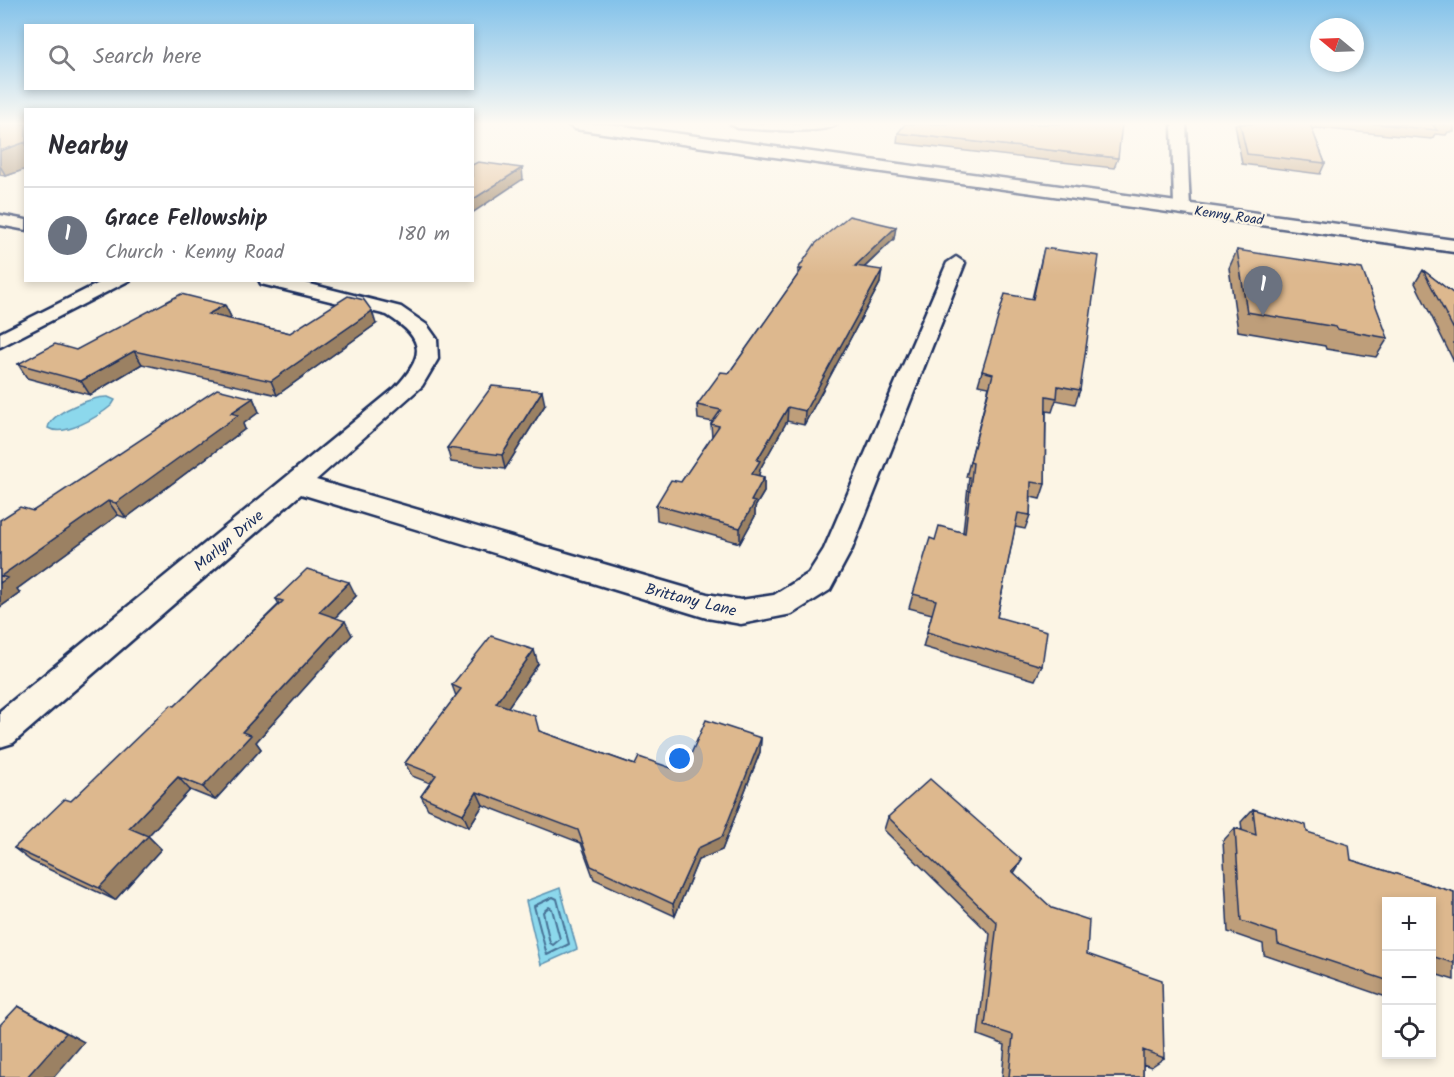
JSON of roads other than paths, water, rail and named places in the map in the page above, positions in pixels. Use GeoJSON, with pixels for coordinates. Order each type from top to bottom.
{"type":"FeatureCollection","features":[{"type":"Feature","properties":{"kind":"main road","name":"Kenny Road"},"geometry":{"type":"LineString","coordinates":[[938,174],[1454,246]]}},
{"type":"Feature","properties":{"kind":"street"},"geometry":{"type":"LineString","coordinates":[[1181,174],[1182,208]]}},
{"type":"Feature","properties":{"kind":"street"},"geometry":{"type":"LineString","coordinates":[[0,220],[24,225]]}},
{"type":"Feature","properties":{"kind":"street","name":"Brittany Lane"},"geometry":{"type":"LineString","coordinates":[[296,483],[707,606],[741,612],[781,606],[819,582],[837,549],[956,263]]}},
{"type":"Feature","properties":{"kind":"street"},"geometry":{"type":"LineString","coordinates":[[0,341],[117,282]]}},
{"type":"Feature","properties":{"kind":"street","name":"Marlyn Drive"},"geometry":{"type":"LineString","coordinates":[[0,732],[418,378],[428,361],[428,346],[423,334],[413,321],[394,311],[276,282]]}},
{"type":"Feature","properties":{"kind":"water"},"geometry":{"type":"Polygon","coordinates":[[[108,397],[115,400],[112,405],[90,420],[63,430],[48,428],[56,417],[73,406],[108,397]]]}},
{"type":"Feature","properties":{"kind":"water"},"geometry":{"type":"Polygon","coordinates":[[[560,888],[577,949],[541,965],[526,901],[560,888]]]}},
{"type":"Feature","properties":{"kind":"place","name":"Grace Fellowship"},"geometry":{"type":"Point","coordinates":[1263,316]}}]}
